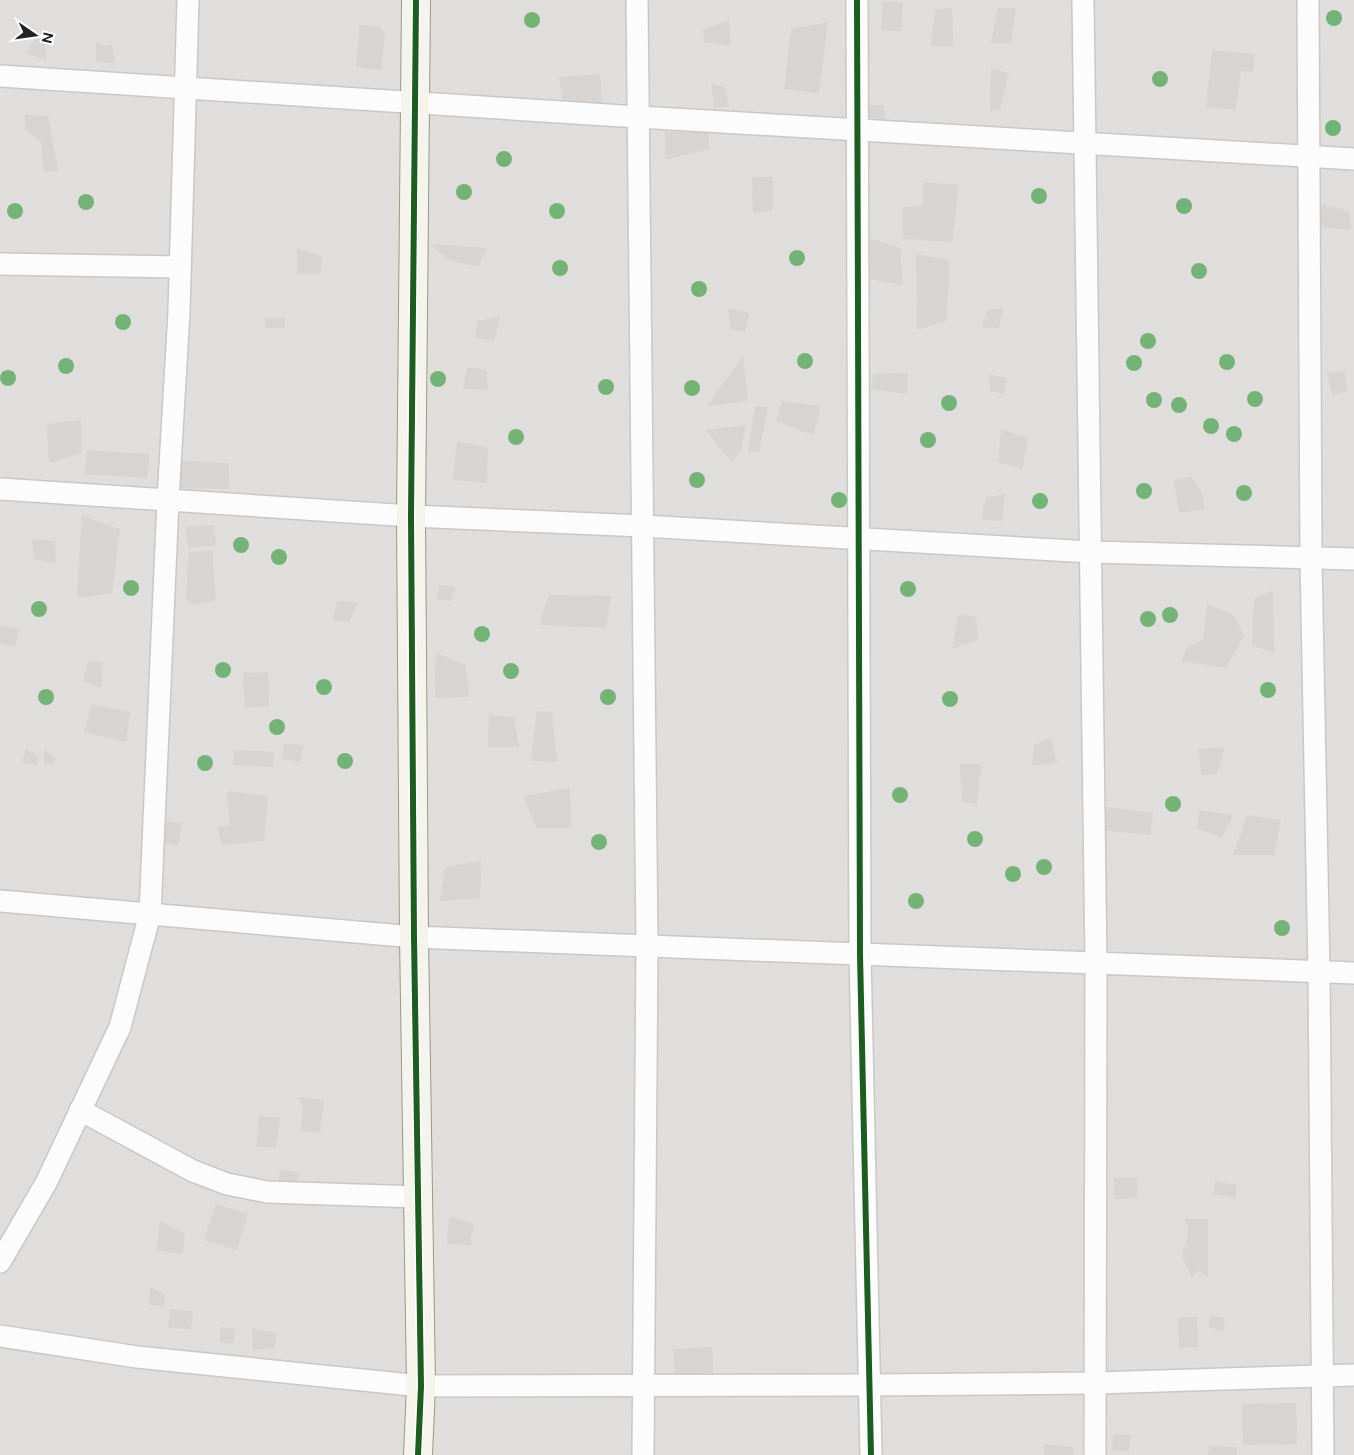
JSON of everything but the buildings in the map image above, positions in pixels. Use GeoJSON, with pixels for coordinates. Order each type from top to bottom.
{"type":"FeatureCollection","features":[{"type":"Feature","properties":{"kind":"street"},"geometry":{"type":"LineString","coordinates":[[0,1262],[46,1182],[120,1027],[150,914],[180,267],[188,0]]}},
{"type":"Feature","properties":{"kind":"street"},"geometry":{"type":"LineString","coordinates":[[416,0],[411,516],[414,937],[421,1386],[418,1455]]}},
{"type":"Feature","properties":{"kind":"street"},"geometry":{"type":"LineString","coordinates":[[637,0],[648,945],[643,1455]]}},
{"type":"Feature","properties":{"kind":"street"},"geometry":{"type":"LineString","coordinates":[[857,0],[860,954],[871,1455]]}},
{"type":"Feature","properties":{"kind":"street"},"geometry":{"type":"LineString","coordinates":[[1083,0],[1096,963],[1095,1455]]}},
{"type":"Feature","properties":{"kind":"street"},"geometry":{"type":"LineString","coordinates":[[1308,0],[1311,558],[1319,972],[1323,1455]]}},
{"type":"Feature","properties":{"kind":"street"},"geometry":{"type":"LineString","coordinates":[[0,76],[1354,159]]}},
{"type":"Feature","properties":{"kind":"street"},"geometry":{"type":"LineString","coordinates":[[0,264],[180,267]]}},
{"type":"Feature","properties":{"kind":"street"},"geometry":{"type":"LineString","coordinates":[[1,493],[168,500],[411,516],[643,526],[1091,552],[1354,560]]}},
{"type":"Feature","properties":{"kind":"street"},"geometry":{"type":"LineString","coordinates":[[0,901],[414,937],[1354,973]]}},
{"type":"Feature","properties":{"kind":"street"},"geometry":{"type":"LineString","coordinates":[[80,1110],[193,1171],[227,1184],[267,1192],[418,1197]]}},
{"type":"Feature","properties":{"kind":"street"},"geometry":{"type":"LineString","coordinates":[[0,1336],[137,1357],[421,1386],[870,1386],[1096,1383],[1354,1375]]}},
{"type":"Feature","properties":{"kind":"shaded area"},"geometry":{"type":"Polygon","coordinates":[[[0,0],[1354,0],[1354,1455],[0,1455],[0,0]]]}},
{"type":"Feature","properties":{"kind":"cycle path"},"geometry":{"type":"LineString","coordinates":[[416,0],[411,516],[414,937],[421,1386],[418,1455]]}},
{"type":"Feature","properties":{"kind":"cycle path"},"geometry":{"type":"LineString","coordinates":[[857,0],[860,954],[871,1455]]}}]}
